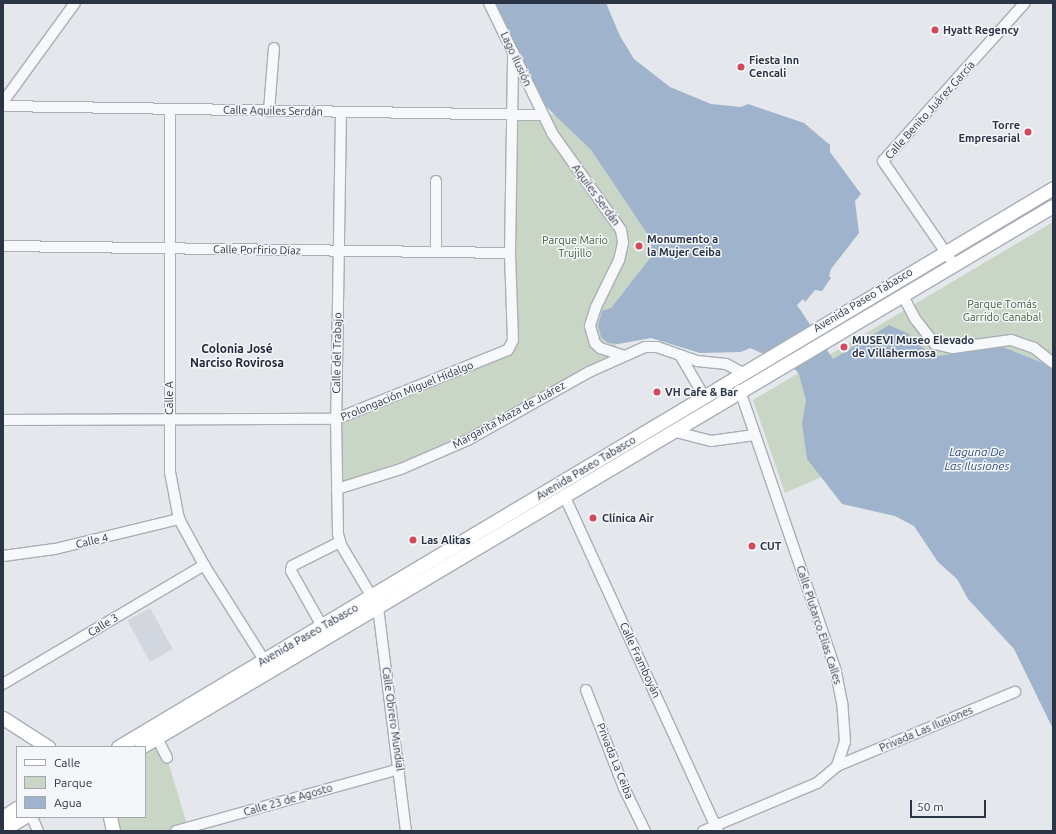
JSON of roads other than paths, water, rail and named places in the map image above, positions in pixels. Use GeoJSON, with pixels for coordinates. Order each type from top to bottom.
{"type":"FeatureCollection","features":[{"type":"Feature","properties":{"kind":"main road","name":"Avenida Paseo Tabasco"},"geometry":{"type":"LineString","coordinates":[[143,746],[704,396],[1053,188]]}},
{"type":"Feature","properties":{"kind":"main road","name":"Avenida Paseo Tabasco"},"geometry":{"type":"LineString","coordinates":[[120,746],[322,626],[375,602],[564,495],[740,390],[903,296],[953,263],[1053,206]]}},
{"type":"Feature","properties":{"kind":"main road"},"geometry":{"type":"LineString","coordinates":[[3,718],[46,746]]}},
{"type":"Feature","properties":{"kind":"main road"},"geometry":{"type":"LineString","coordinates":[[3,817],[16,809]]}},
{"type":"Feature","properties":{"kind":"main road"},"geometry":{"type":"LineString","coordinates":[[3,830],[22,818]]}},
{"type":"Feature","properties":{"kind":"main road"},"geometry":{"type":"LineString","coordinates":[[110,818],[113,831]]}},
{"type":"Feature","properties":{"kind":"street"},"geometry":{"type":"LineString","coordinates":[[3,102],[75,3]]}},
{"type":"Feature","properties":{"kind":"street","name":"Lago Ilusión"},"geometry":{"type":"LineString","coordinates":[[489,3],[542,115]]}},
{"type":"Feature","properties":{"kind":"street","name":"Calle Benito Juárez García"},"geometry":{"type":"LineString","coordinates":[[953,263],[883,161],[1025,3]]}},
{"type":"Feature","properties":{"kind":"street"},"geometry":{"type":"LineString","coordinates":[[269,111],[274,48]]}},
{"type":"Feature","properties":{"kind":"street","name":"Prolongación Miguel Hidalgo"},"geometry":{"type":"LineString","coordinates":[[3,420],[170,421],[336,419],[510,348],[513,340],[510,253],[513,52]]}},
{"type":"Feature","properties":{"kind":"street","name":"Calle Aquiles Serdán"},"geometry":{"type":"LineString","coordinates":[[3,106],[170,111],[542,115]]}},
{"type":"Feature","properties":{"kind":"street","name":"Calle A"},"geometry":{"type":"LineString","coordinates":[[170,111],[168,248],[170,472],[179,519],[204,565],[264,660]]}},
{"type":"Feature","properties":{"kind":"street","name":"Calle del Trabajo"},"geometry":{"type":"LineString","coordinates":[[340,112],[340,251],[336,419],[337,489],[340,542],[375,602]]}},
{"type":"Feature","properties":{"kind":"street","name":"Aquiles Serdán"},"geometry":{"type":"LineString","coordinates":[[542,115],[562,149],[621,230],[623,243],[619,260],[596,307],[590,326],[595,343],[600,348],[621,355]]}},
{"type":"Feature","properties":{"kind":"street"},"geometry":{"type":"LineString","coordinates":[[436,181],[436,252]]}},
{"type":"Feature","properties":{"kind":"street","name":"Calle Porfirio Díaz"},"geometry":{"type":"LineString","coordinates":[[3,246],[510,253]]}},
{"type":"Feature","properties":{"kind":"street"},"geometry":{"type":"LineString","coordinates":[[903,296],[916,320],[935,344],[953,348],[1011,340],[1034,348],[1053,363]]}},
{"type":"Feature","properties":{"kind":"street","name":"Margarita Maza de Juárez"},"geometry":{"type":"LineString","coordinates":[[337,489],[401,469],[468,440],[621,355],[651,346],[697,361],[726,364],[743,373]]}},
{"type":"Feature","properties":{"kind":"street"},"geometry":{"type":"LineString","coordinates":[[680,355],[704,396]]}},
{"type":"Feature","properties":{"kind":"street","name":"Calle Plutarco Elías Calles"},"geometry":{"type":"LineString","coordinates":[[703,831],[717,828],[817,783],[837,766],[843,754],[846,733],[836,671],[740,390]]}},
{"type":"Feature","properties":{"kind":"street"},"geometry":{"type":"LineString","coordinates":[[672,431],[711,441],[755,435]]}},
{"type":"Feature","properties":{"kind":"street","name":"Calle Framboyán"},"geometry":{"type":"LineString","coordinates":[[564,495],[717,828]]}},
{"type":"Feature","properties":{"kind":"street","name":"Calle 4"},"geometry":{"type":"LineString","coordinates":[[3,556],[55,549],[179,519]]}},
{"type":"Feature","properties":{"kind":"street"},"geometry":{"type":"LineString","coordinates":[[322,626],[291,571],[292,566],[340,542]]}},
{"type":"Feature","properties":{"kind":"street","name":"Calle 3"},"geometry":{"type":"LineString","coordinates":[[3,684],[204,565]]}},
{"type":"Feature","properties":{"kind":"street","name":"Calle Obrero Mundial"},"geometry":{"type":"LineString","coordinates":[[375,602],[400,769],[406,831]]}},
{"type":"Feature","properties":{"kind":"street","name":"Privada La Ceiba"},"geometry":{"type":"LineString","coordinates":[[586,690],[624,788],[645,831]]}},
{"type":"Feature","properties":{"kind":"street","name":"Privada Las Ilusiones"},"geometry":{"type":"LineString","coordinates":[[837,766],[1015,692]]}},
{"type":"Feature","properties":{"kind":"street"},"geometry":{"type":"LineString","coordinates":[[157,738],[167,758]]}},
{"type":"Feature","properties":{"kind":"street","name":"Calle 23 de Agosto"},"geometry":{"type":"LineString","coordinates":[[176,831],[400,769]]}},
{"type":"Feature","properties":{"kind":"street"},"geometry":{"type":"LineString","coordinates":[[32,818],[38,831]]}},
{"type":"Feature","properties":{"kind":"water","name":"Laguna De Las Ilusiones"},"geometry":{"type":"Polygon","coordinates":[[[485,3],[606,3],[620,36],[634,59],[670,87],[711,104],[741,107],[748,104],[804,123],[830,145],[830,152],[861,194],[855,201],[859,233],[831,269],[829,276],[831,278],[822,291],[815,290],[805,302],[803,299],[797,305],[833,359],[889,325],[907,333],[925,350],[938,356],[1003,347],[1053,367],[1053,729],[1014,649],[968,599],[957,579],[938,562],[914,526],[895,516],[842,504],[807,459],[802,424],[806,401],[799,374],[793,367],[750,348],[741,352],[700,353],[651,338],[618,344],[608,343],[601,337],[598,326],[602,311],[611,308],[650,258],[652,241],[591,150],[531,92],[485,3]]]}},
{"type":"Feature","properties":{"kind":"place","name":"Hyatt Regency"},"geometry":{"type":"Point","coordinates":[935,30]}},
{"type":"Feature","properties":{"kind":"place","name":"Fiesta Inn Cencali"},"geometry":{"type":"Point","coordinates":[741,67]}},
{"type":"Feature","properties":{"kind":"place","name":"Torre Empresarial"},"geometry":{"type":"Point","coordinates":[1028,132]}},
{"type":"Feature","properties":{"kind":"place","name":"Monumento a la Mujer Ceiba"},"geometry":{"type":"Point","coordinates":[639,246]}},
{"type":"Feature","properties":{"kind":"place","name":"MUSEVI Museo Elevado de Villahermosa"},"geometry":{"type":"Point","coordinates":[844,347]}},
{"type":"Feature","properties":{"kind":"place","name":"VH Cafe & Bar"},"geometry":{"type":"Point","coordinates":[657,392]}},
{"type":"Feature","properties":{"kind":"place","name":"Clínica Air"},"geometry":{"type":"Point","coordinates":[593,518]}},
{"type":"Feature","properties":{"kind":"place","name":"Las Alitas"},"geometry":{"type":"Point","coordinates":[413,540]}},
{"type":"Feature","properties":{"kind":"place","name":"CUT"},"geometry":{"type":"Point","coordinates":[752,546]}},
{"type":"Feature","properties":{"kind":"district","name":"Colonia José Narciso Rovirosa"},"geometry":{"type":"Point","coordinates":[237,356]}},
{"type":"Feature","properties":{"kind":"park label","name":"Parque Mario Trujillo"},"geometry":{"type":"Point","coordinates":[575,247]}},
{"type":"Feature","properties":{"kind":"park label","name":"Parque Tomás Garrido Canabal"},"geometry":{"type":"Point","coordinates":[1002,311]}}]}
